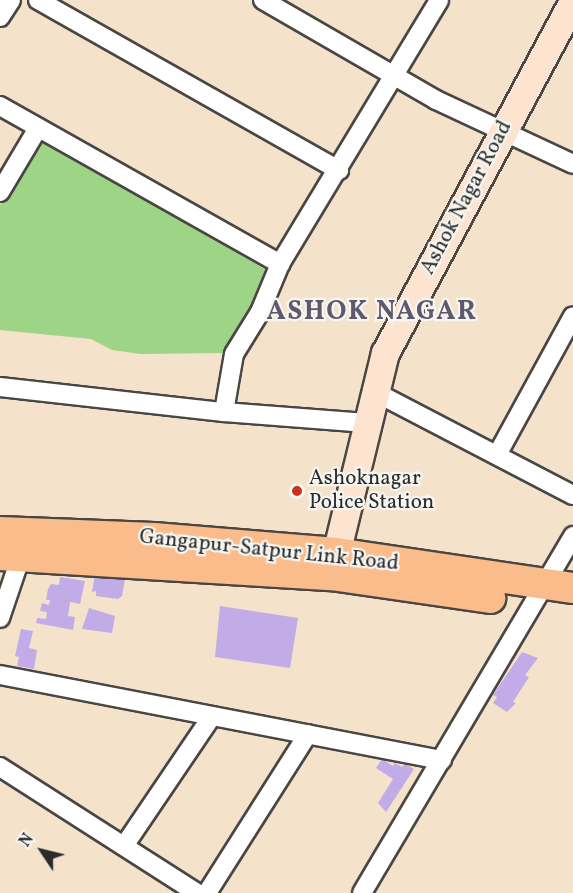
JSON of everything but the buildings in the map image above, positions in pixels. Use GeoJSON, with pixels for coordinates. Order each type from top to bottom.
{"type":"FeatureCollection","features":[{"type":"Feature","properties":{"kind":"main road","name":"Gangapur-Satpur Link Road"},"geometry":{"type":"LineString","coordinates":[[0,532],[154,538],[550,593],[573,608]]}},
{"type":"Feature","properties":{"kind":"main road","name":"Gangapur-Satpur Link Road"},"geometry":{"type":"LineString","coordinates":[[10,555],[333,564]]}},
{"type":"Feature","properties":{"kind":"street"},"geometry":{"type":"LineString","coordinates":[[0,17],[11,0]]}},
{"type":"Feature","properties":{"kind":"street"},"geometry":{"type":"LineString","coordinates":[[38,0],[339,170]]}},
{"type":"Feature","properties":{"kind":"street"},"geometry":{"type":"LineString","coordinates":[[263,0],[436,100],[573,164]]}},
{"type":"Feature","properties":{"kind":"street"},"geometry":{"type":"LineString","coordinates":[[224,412],[234,354],[260,312],[280,264],[339,170],[439,0]]}},
{"type":"Feature","properties":{"kind":"street","name":"Ashok Nagar Road"},"geometry":{"type":"LineString","coordinates":[[333,564],[385,352],[503,130],[568,19]]}},
{"type":"Feature","properties":{"kind":"street"},"geometry":{"type":"LineString","coordinates":[[0,106],[280,264]]}},
{"type":"Feature","properties":{"kind":"street"},"geometry":{"type":"LineString","coordinates":[[0,192],[38,128]]}},
{"type":"Feature","properties":{"kind":"street"},"geometry":{"type":"LineString","coordinates":[[497,455],[573,316]]}},
{"type":"Feature","properties":{"kind":"street"},"geometry":{"type":"LineString","coordinates":[[0,387],[224,412],[367,423]]}},
{"type":"Feature","properties":{"kind":"street"},"geometry":{"type":"LineString","coordinates":[[375,392],[573,495]]}},
{"type":"Feature","properties":{"kind":"street"},"geometry":{"type":"LineString","coordinates":[[362,893],[442,760],[550,593],[573,536]]}},
{"type":"Feature","properties":{"kind":"street"},"geometry":{"type":"LineString","coordinates":[[0,618],[10,555]]}},
{"type":"Feature","properties":{"kind":"street"},"geometry":{"type":"LineString","coordinates":[[0,675],[442,760]]}},
{"type":"Feature","properties":{"kind":"street"},"geometry":{"type":"LineString","coordinates":[[124,846],[212,716]]}},
{"type":"Feature","properties":{"kind":"street"},"geometry":{"type":"LineString","coordinates":[[207,893],[308,734]]}},
{"type":"Feature","properties":{"kind":"street"},"geometry":{"type":"LineString","coordinates":[[0,767],[197,893]]}},
{"type":"Feature","properties":{"kind":"green space"},"geometry":{"type":"Polygon","coordinates":[[[40,137],[266,270],[252,307],[223,353],[141,354],[112,350],[91,339],[0,330],[0,205],[40,137]]]}},
{"type":"Feature","properties":{"kind":"place","name":"Ashoknagar Police Station"},"geometry":{"type":"Point","coordinates":[297,491]}},
{"type":"Feature","properties":{"kind":"district","name":"ASHOK NAGAR"},"geometry":{"type":"Point","coordinates":[372,313]}}]}
